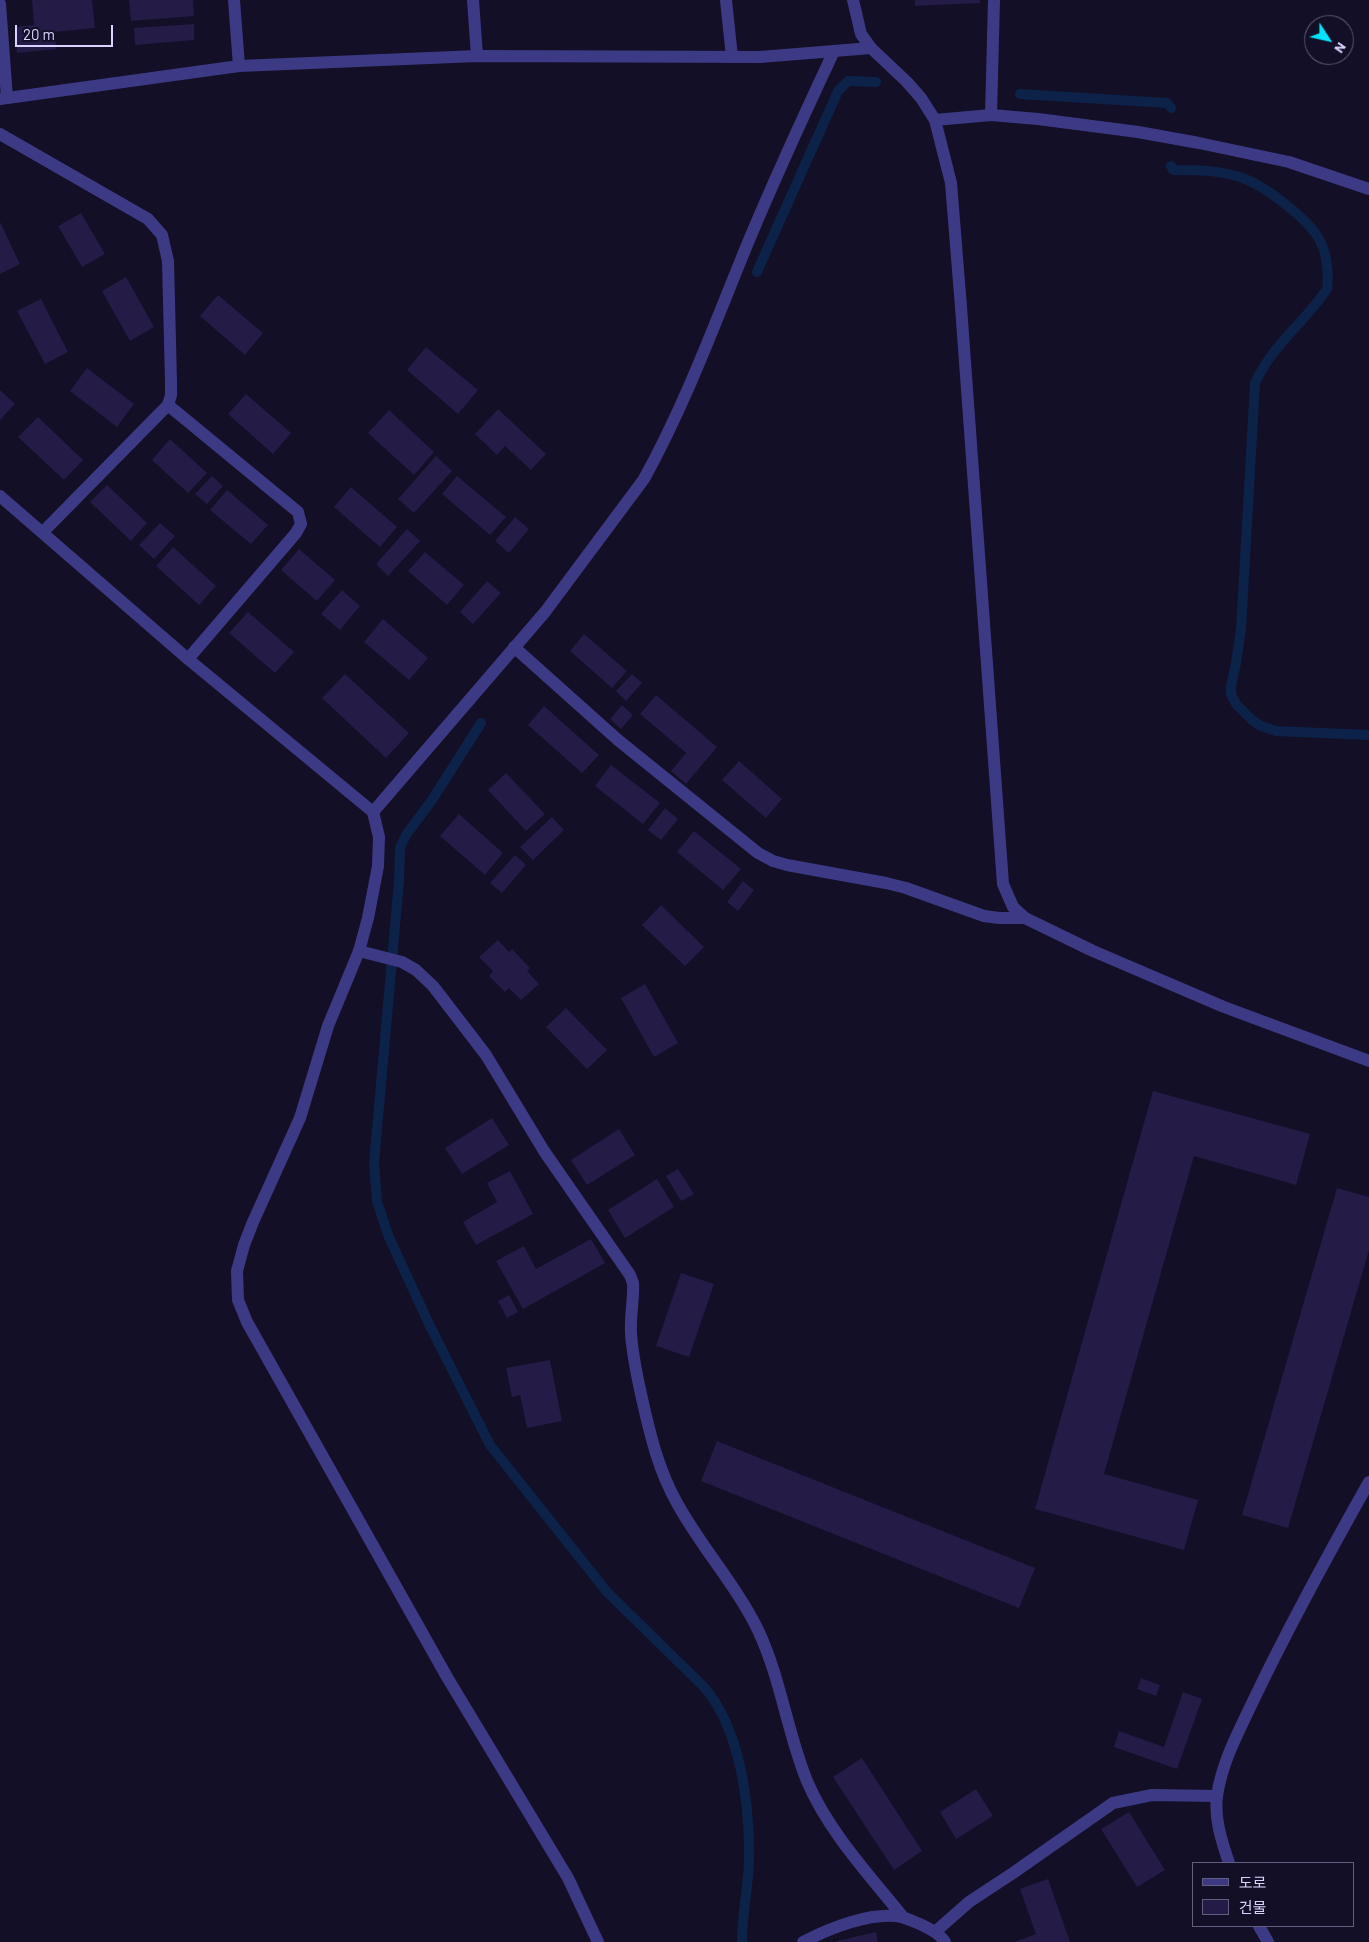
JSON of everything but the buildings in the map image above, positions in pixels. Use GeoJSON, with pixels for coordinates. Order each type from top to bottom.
{"type":"FeatureCollection","features":[{"type":"Feature","properties":{"kind":"street"},"geometry":{"type":"LineString","coordinates":[[234,0],[239,66]]}},
{"type":"Feature","properties":{"kind":"street"},"geometry":{"type":"LineString","coordinates":[[473,0],[477,56]]}},
{"type":"Feature","properties":{"kind":"street"},"geometry":{"type":"LineString","coordinates":[[726,0],[732,57]]}},
{"type":"Feature","properties":{"kind":"street"},"geometry":{"type":"LineString","coordinates":[[853,0],[861,34],[871,48],[921,98],[935,120],[950,182],[961,307],[1003,884],[1013,906],[1025,918],[1093,950],[1224,1007],[1369,1061]]}},
{"type":"Feature","properties":{"kind":"street"},"geometry":{"type":"LineString","coordinates":[[991,115],[994,0]]}},
{"type":"Feature","properties":{"kind":"street"},"geometry":{"type":"LineString","coordinates":[[0,4],[4,98],[239,66],[477,56],[732,57],[871,48]]}},
{"type":"Feature","properties":{"kind":"street"},"geometry":{"type":"LineString","coordinates":[[373,812],[545,612],[616,520],[644,479],[657,456],[686,392],[757,220],[834,51]]}},
{"type":"Feature","properties":{"kind":"street"},"geometry":{"type":"LineString","coordinates":[[935,120],[991,115],[1038,119],[1199,143],[1289,162],[1369,189]]}},
{"type":"Feature","properties":{"kind":"street"},"geometry":{"type":"LineString","coordinates":[[0,134],[148,219],[162,234],[168,261],[171,382],[171,396],[168,405],[43,532]]}},
{"type":"Feature","properties":{"kind":"street"},"geometry":{"type":"LineString","coordinates":[[168,405],[298,512],[301,524],[296,533],[188,659]]}},
{"type":"Feature","properties":{"kind":"street"},"geometry":{"type":"LineString","coordinates":[[0,496],[188,659],[373,812],[379,837],[378,866],[368,918],[359,951],[328,1026],[300,1118],[244,1245],[237,1271],[238,1300],[251,1330],[447,1677],[568,1878],[598,1942]]}},
{"type":"Feature","properties":{"kind":"street"},"geometry":{"type":"LineString","coordinates":[[514,648],[644,762],[758,852],[773,861],[810,870],[886,882],[984,916],[1025,918]]}},
{"type":"Feature","properties":{"kind":"street"},"geometry":{"type":"LineString","coordinates":[[359,951],[402,962],[425,977],[481,1047],[498,1072],[544,1151],[630,1275],[634,1288],[631,1332],[633,1353],[658,1465],[687,1520],[758,1629],[776,1674],[790,1729],[807,1781],[818,1803],[829,1821],[903,1917]]}},
{"type":"Feature","properties":{"kind":"street"},"geometry":{"type":"LineString","coordinates":[[1229,1862],[1218,1824],[1217,1796],[1223,1770],[1231,1748],[1268,1670],[1324,1562],[1369,1482]]}},
{"type":"Feature","properties":{"kind":"street"},"geometry":{"type":"LineString","coordinates":[[936,1932],[969,1902],[1113,1803],[1152,1795],[1217,1796]]}},
{"type":"Feature","properties":{"kind":"street"},"geometry":{"type":"LineString","coordinates":[[803,1942],[830,1930],[871,1917],[903,1917],[936,1932],[945,1942]]}},
{"type":"Feature","properties":{"kind":"street"},"geometry":{"type":"LineString","coordinates":[[1260,1927],[1268,1942]]}},
{"type":"Feature","properties":{"kind":"waterway"},"geometry":{"type":"LineString","coordinates":[[757,272],[838,91],[848,81],[876,82]]}},
{"type":"Feature","properties":{"kind":"waterway"},"geometry":{"type":"LineString","coordinates":[[1020,94],[1167,103],[1171,108]]}},
{"type":"Feature","properties":{"kind":"waterway"},"geometry":{"type":"LineString","coordinates":[[1171,166],[1173,170],[1200,170],[1237,176],[1264,189],[1287,205],[1315,233],[1322,246],[1327,265],[1327,289],[1280,345],[1262,369],[1255,383],[1241,629],[1231,694],[1236,704],[1252,720],[1261,726],[1276,731],[1369,735]]}},
{"type":"Feature","properties":{"kind":"waterway"},"geometry":{"type":"LineString","coordinates":[[481,723],[432,800],[406,835],[400,848],[399,881],[374,1163],[377,1201],[388,1235],[429,1324],[490,1445],[607,1592],[704,1687],[717,1705],[727,1725],[741,1770],[748,1817],[749,1862],[742,1942]]}}]}
